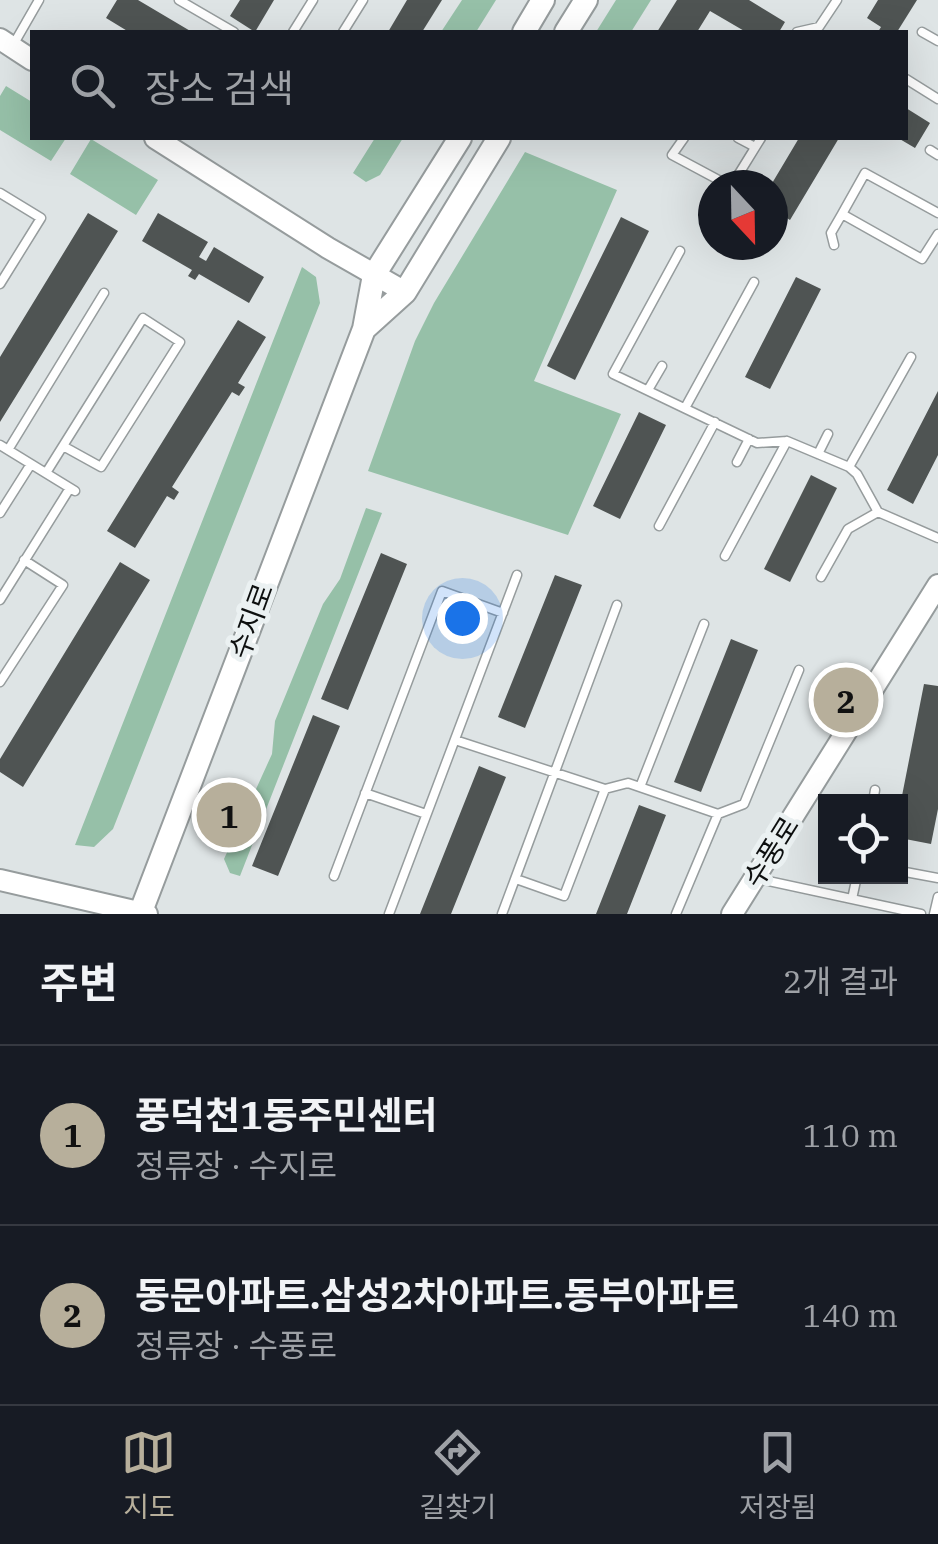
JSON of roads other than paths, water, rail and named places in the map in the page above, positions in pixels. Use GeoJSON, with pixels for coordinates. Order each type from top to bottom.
{"type":"FeatureCollection","features":[{"type":"Feature","properties":{"kind":"main road"},"geometry":{"type":"LineString","coordinates":[[525,30],[543,0]]}},
{"type":"Feature","properties":{"kind":"main road"},"geometry":{"type":"LineString","coordinates":[[567,30],[586,0]]}},
{"type":"Feature","properties":{"kind":"main road","name":"수지로"},"geometry":{"type":"LineString","coordinates":[[143,914],[308,468],[364,330],[374,274],[459,140]]}},
{"type":"Feature","properties":{"kind":"main road","name":"수지로"},"geometry":{"type":"LineString","coordinates":[[364,330],[406,292],[498,140]]}},
{"type":"Feature","properties":{"kind":"street"},"geometry":{"type":"LineString","coordinates":[[6,43],[30,59]]}},
{"type":"Feature","properties":{"kind":"street"},"geometry":{"type":"LineString","coordinates":[[158,140],[406,292]]}},
{"type":"Feature","properties":{"kind":"street","name":"수풍로"},"geometry":{"type":"LineString","coordinates":[[732,914],[936,593]]}},
{"type":"Feature","properties":{"kind":"street"},"geometry":{"type":"LineString","coordinates":[[0,880],[143,914]]}},
{"type":"Feature","properties":{"kind":"lane"},"geometry":{"type":"LineString","coordinates":[[6,43],[39,0]]}},
{"type":"Feature","properties":{"kind":"lane"},"geometry":{"type":"LineString","coordinates":[[179,0],[192,3],[231,30]]}},
{"type":"Feature","properties":{"kind":"lane"},"geometry":{"type":"LineString","coordinates":[[294,30],[312,0]]}},
{"type":"Feature","properties":{"kind":"lane"},"geometry":{"type":"LineString","coordinates":[[345,30],[364,0]]}},
{"type":"Feature","properties":{"kind":"lane"},"geometry":{"type":"LineString","coordinates":[[819,27],[836,0]]}},
{"type":"Feature","properties":{"kind":"lane"},"geometry":{"type":"LineString","coordinates":[[806,30],[825,30]]}},
{"type":"Feature","properties":{"kind":"lane"},"geometry":{"type":"LineString","coordinates":[[922,32],[938,42]]}},
{"type":"Feature","properties":{"kind":"lane"},"geometry":{"type":"LineString","coordinates":[[908,80],[938,99]]}},
{"type":"Feature","properties":{"kind":"lane"},"geometry":{"type":"LineString","coordinates":[[683,140],[672,155],[701,170]]}},
{"type":"Feature","properties":{"kind":"lane"},"geometry":{"type":"LineString","coordinates":[[742,140],[755,146]]}},
{"type":"Feature","properties":{"kind":"lane"},"geometry":{"type":"LineString","coordinates":[[740,170],[760,140]]}},
{"type":"Feature","properties":{"kind":"lane"},"geometry":{"type":"LineString","coordinates":[[834,245],[831,233],[865,173],[938,214]]}},
{"type":"Feature","properties":{"kind":"lane"},"geometry":{"type":"LineString","coordinates":[[0,284],[41,218],[1,196]]}},
{"type":"Feature","properties":{"kind":"lane"},"geometry":{"type":"LineString","coordinates":[[842,214],[922,259],[938,234]]}},
{"type":"Feature","properties":{"kind":"lane"},"geometry":{"type":"LineString","coordinates":[[680,250],[614,374],[757,443],[788,442],[849,467],[878,512],[938,538]]}},
{"type":"Feature","properties":{"kind":"lane"},"geometry":{"type":"LineString","coordinates":[[685,408],[754,282]]}},
{"type":"Feature","properties":{"kind":"lane"},"geometry":{"type":"LineString","coordinates":[[0,600],[72,489],[4,447],[104,293]]}},
{"type":"Feature","properties":{"kind":"lane"},"geometry":{"type":"LineString","coordinates":[[46,473],[143,318],[180,342],[101,467],[63,446]]}},
{"type":"Feature","properties":{"kind":"lane"},"geometry":{"type":"LineString","coordinates":[[849,467],[911,357]]}},
{"type":"Feature","properties":{"kind":"lane"},"geometry":{"type":"LineString","coordinates":[[648,390],[662,366]]}},
{"type":"Feature","properties":{"kind":"lane"},"geometry":{"type":"LineString","coordinates":[[659,526],[714,422]]}},
{"type":"Feature","properties":{"kind":"lane"},"geometry":{"type":"LineString","coordinates":[[818,454],[828,434]]}},
{"type":"Feature","properties":{"kind":"lane"},"geometry":{"type":"LineString","coordinates":[[736,462],[749,439]]}},
{"type":"Feature","properties":{"kind":"lane"},"geometry":{"type":"LineString","coordinates":[[726,556],[788,442]]}},
{"type":"Feature","properties":{"kind":"lane"},"geometry":{"type":"LineString","coordinates":[[0,514],[32,464]]}},
{"type":"Feature","properties":{"kind":"lane"},"geometry":{"type":"LineString","coordinates":[[820,577],[848,529],[878,512]]}},
{"type":"Feature","properties":{"kind":"lane"},"geometry":{"type":"LineString","coordinates":[[0,682],[63,585],[24,560]]}},
{"type":"Feature","properties":{"kind":"lane"},"geometry":{"type":"LineString","coordinates":[[389,914],[517,575]]}},
{"type":"Feature","properties":{"kind":"lane"},"geometry":{"type":"LineString","coordinates":[[334,876],[442,591],[502,613]]}},
{"type":"Feature","properties":{"kind":"lane"},"geometry":{"type":"LineString","coordinates":[[502,914],[617,606]]}},
{"type":"Feature","properties":{"kind":"lane"},"geometry":{"type":"LineString","coordinates":[[640,787],[704,624]]}},
{"type":"Feature","properties":{"kind":"lane"},"geometry":{"type":"LineString","coordinates":[[454,740],[605,789],[628,783],[718,814],[744,804],[800,670]]}},
{"type":"Feature","properties":{"kind":"lane"},"geometry":{"type":"LineString","coordinates":[[516,879],[564,896],[605,789]]}},
{"type":"Feature","properties":{"kind":"lane"},"geometry":{"type":"LineString","coordinates":[[875,794],[876,790]]}},
{"type":"Feature","properties":{"kind":"lane"},"geometry":{"type":"LineString","coordinates":[[365,793],[426,814]]}},
{"type":"Feature","properties":{"kind":"lane"},"geometry":{"type":"LineString","coordinates":[[676,914],[718,814]]}},
{"type":"Feature","properties":{"kind":"lane"},"geometry":{"type":"LineString","coordinates":[[908,872],[938,878]]}},
{"type":"Feature","properties":{"kind":"lane"},"geometry":{"type":"LineString","coordinates":[[754,878],[921,914]]}},
{"type":"Feature","properties":{"kind":"lane"},"geometry":{"type":"LineString","coordinates":[[852,899],[855,884]]}},
{"type":"Feature","properties":{"kind":"lane"},"geometry":{"type":"LineString","coordinates":[[934,914],[938,897]]}},
{"type":"Feature","properties":{"kind":"place","name":"동문아파트.삼성2차아파트.동부아파트"},"geometry":{"type":"Point","coordinates":[846,700]}},
{"type":"Feature","properties":{"kind":"place","name":"풍덕천1동주민센터"},"geometry":{"type":"Point","coordinates":[229,815]}}]}
